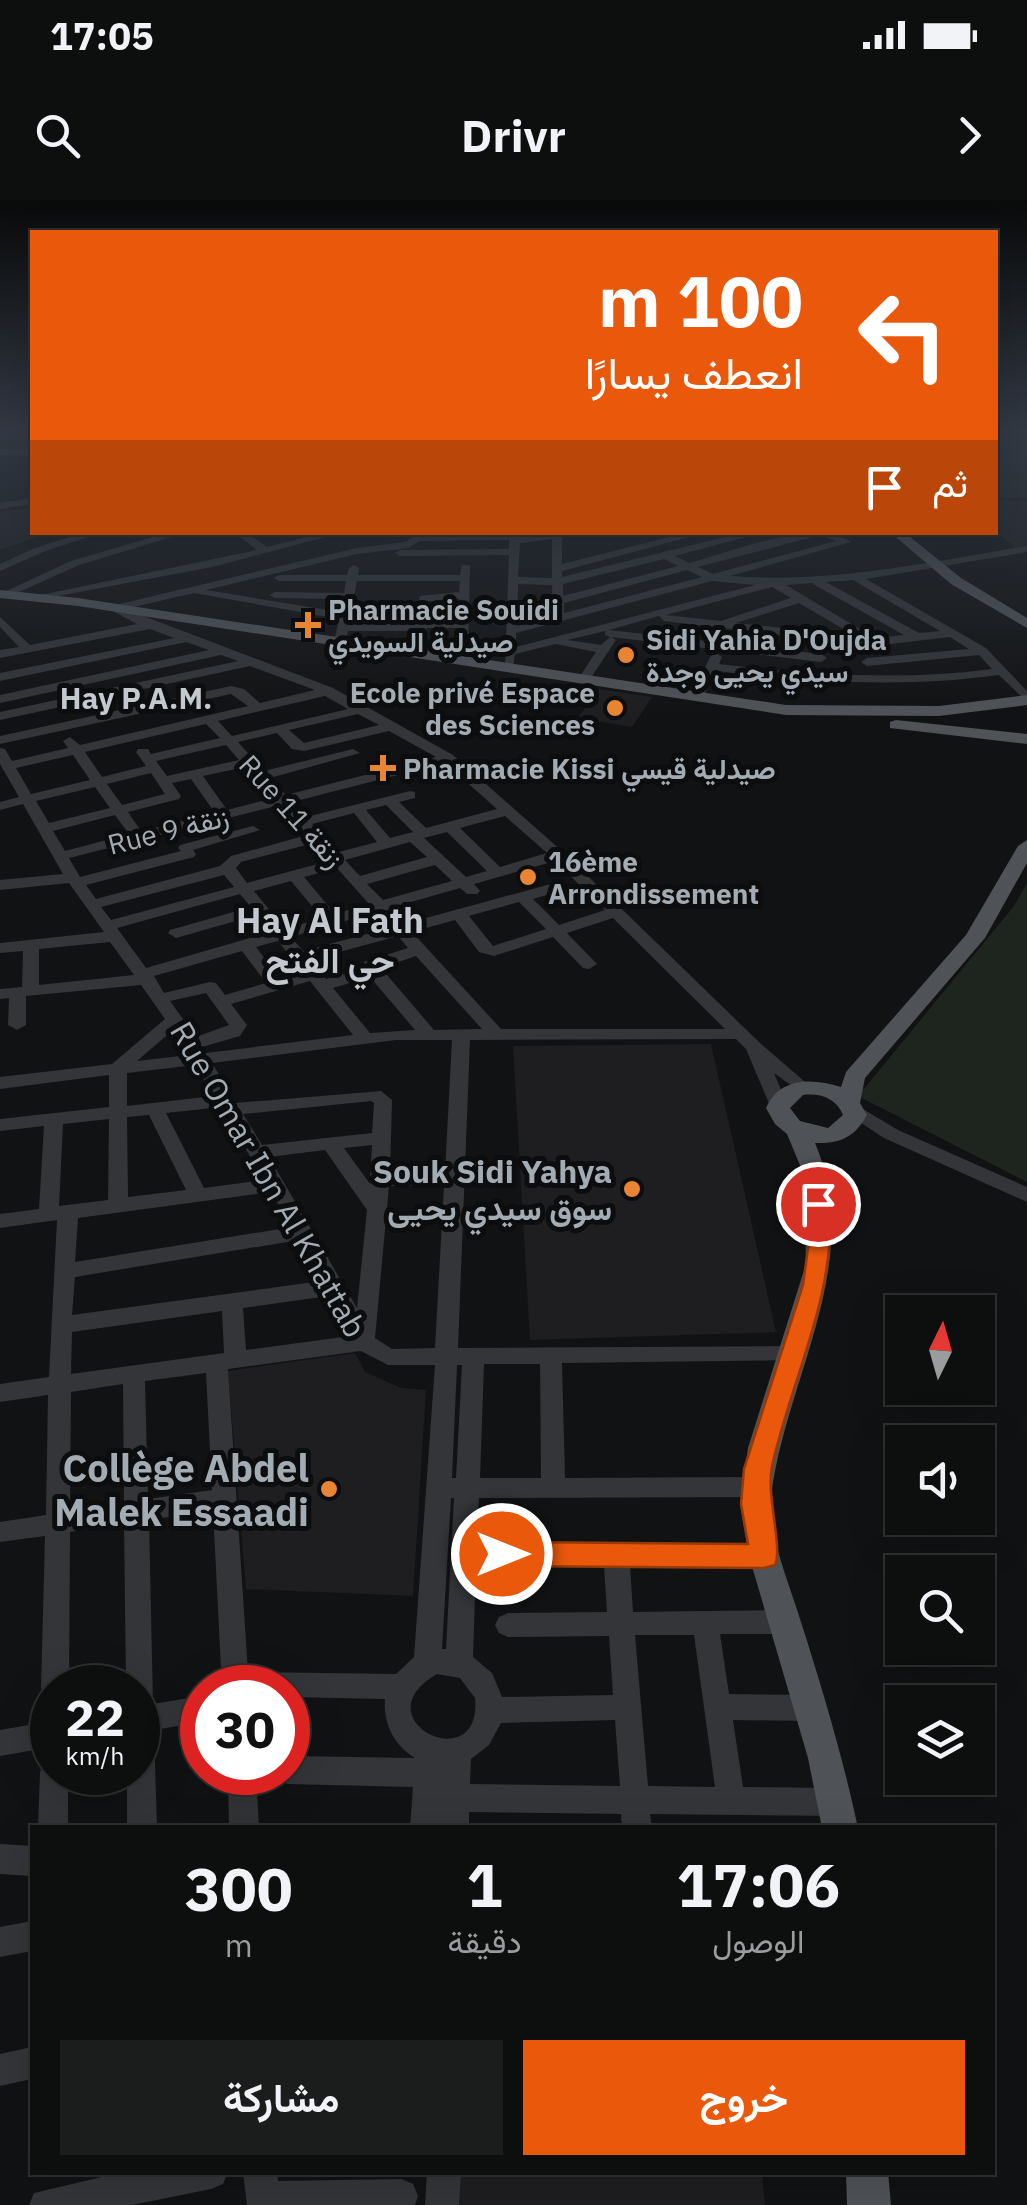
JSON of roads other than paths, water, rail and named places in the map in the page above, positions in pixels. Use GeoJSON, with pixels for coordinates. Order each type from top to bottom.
{"type":"FeatureCollection","features":[{"type":"Feature","properties":{"kind":"main road"},"geometry":{"type":"LineString","coordinates":[[900,535],[1027,615]]}},
{"type":"Feature","properties":{"kind":"main road"},"geometry":{"type":"LineString","coordinates":[[913,535],[956,582],[1027,624]]}},
{"type":"Feature","properties":{"kind":"main road"},"geometry":{"type":"LineString","coordinates":[[2,595],[115,600],[168,616],[343,624],[584,679],[761,707],[833,712],[938,710],[1027,699]]}},
{"type":"Feature","properties":{"kind":"main road"},"geometry":{"type":"LineString","coordinates":[[833,712],[866,722],[1027,739]]}},
{"type":"Feature","properties":{"kind":"main road"},"geometry":{"type":"LineString","coordinates":[[816,1175],[844,1119],[854,1077],[975,938],[1027,846]]}},
{"type":"Feature","properties":{"kind":"main road"},"geometry":{"type":"LineString","coordinates":[[838,1815],[811,1708],[764,1556],[756,1487],[763,1448],[796,1352],[818,1264],[816,1175],[797,1130],[783,1120],[778,1104],[785,1094],[854,1077]]}},
{"type":"Feature","properties":{"kind":"main road"},"geometry":{"type":"LineString","coordinates":[[810,1088],[836,1093],[844,1119]]}},
{"type":"Feature","properties":{"kind":"main road"},"geometry":{"type":"LineString","coordinates":[[797,1130],[844,1119]]}},
{"type":"Feature","properties":{"kind":"main road"},"geometry":{"type":"LineString","coordinates":[[867,2175],[869,2205]]}},
{"type":"Feature","properties":{"kind":"street"},"geometry":{"type":"LineString","coordinates":[[0,568],[39,550],[88,535]]}},
{"type":"Feature","properties":{"kind":"street"},"geometry":{"type":"LineString","coordinates":[[243,535],[265,551]]}},
{"type":"Feature","properties":{"kind":"street"},"geometry":{"type":"LineString","coordinates":[[400,554],[418,535],[515,541]]}},
{"type":"Feature","properties":{"kind":"street"},"geometry":{"type":"LineString","coordinates":[[37,597],[212,564],[308,536],[356,557],[400,554],[426,558],[557,535],[559,618]]}},
{"type":"Feature","properties":{"kind":"street"},"geometry":{"type":"LineString","coordinates":[[664,535],[671,540]]}},
{"type":"Feature","properties":{"kind":"street"},"geometry":{"type":"LineString","coordinates":[[560,568],[636,544],[692,535]]}},
{"type":"Feature","properties":{"kind":"street"},"geometry":{"type":"LineString","coordinates":[[513,580],[557,582],[668,557],[739,535]]}},
{"type":"Feature","properties":{"kind":"street"},"geometry":{"type":"LineString","coordinates":[[558,601],[810,535]]}},
{"type":"Feature","properties":{"kind":"street"},"geometry":{"type":"LineString","coordinates":[[511,630],[846,542],[828,535]]}},
{"type":"Feature","properties":{"kind":"street"},"geometry":{"type":"LineString","coordinates":[[2,595],[75,563],[131,546],[183,537]]}},
{"type":"Feature","properties":{"kind":"street"},"geometry":{"type":"LineString","coordinates":[[515,541],[510,660],[550,642],[774,583],[873,642]]}},
{"type":"Feature","properties":{"kind":"street"},"geometry":{"type":"LineString","coordinates":[[252,578],[330,543]]}},
{"type":"Feature","properties":{"kind":"street"},"geometry":{"type":"LineString","coordinates":[[115,600],[330,543]]}},
{"type":"Feature","properties":{"kind":"street"},"geometry":{"type":"LineString","coordinates":[[595,544],[610,555]]}},
{"type":"Feature","properties":{"kind":"street"},"geometry":{"type":"LineString","coordinates":[[131,546],[160,574]]}},
{"type":"Feature","properties":{"kind":"street"},"geometry":{"type":"LineString","coordinates":[[668,557],[713,578],[774,583],[856,577],[1027,549]]}},
{"type":"Feature","properties":{"kind":"street"},"geometry":{"type":"LineString","coordinates":[[39,550],[75,563]]}},
{"type":"Feature","properties":{"kind":"street"},"geometry":{"type":"LineString","coordinates":[[808,552],[822,560]]}},
{"type":"Feature","properties":{"kind":"street"},"geometry":{"type":"LineString","coordinates":[[462,650],[466,553]]}},
{"type":"Feature","properties":{"kind":"street"},"geometry":{"type":"LineString","coordinates":[[200,554],[212,564]]}},
{"type":"Feature","properties":{"kind":"street"},"geometry":{"type":"LineString","coordinates":[[343,624],[356,557]]}},
{"type":"Feature","properties":{"kind":"street"},"geometry":{"type":"LineString","coordinates":[[424,578],[426,558]]}},
{"type":"Feature","properties":{"kind":"street"},"geometry":{"type":"LineString","coordinates":[[790,582],[836,568],[856,577],[982,652],[1027,699]]}},
{"type":"Feature","properties":{"kind":"street"},"geometry":{"type":"LineString","coordinates":[[115,600],[252,578],[465,578]]}},
{"type":"Feature","properties":{"kind":"street"},"geometry":{"type":"LineString","coordinates":[[392,610],[397,578]]}},
{"type":"Feature","properties":{"kind":"street"},"geometry":{"type":"LineString","coordinates":[[815,581],[920,639]]}},
{"type":"Feature","properties":{"kind":"street"},"geometry":{"type":"LineString","coordinates":[[199,589],[204,596],[262,604],[343,624],[422,621],[464,625]]}},
{"type":"Feature","properties":{"kind":"street"},"geometry":{"type":"LineString","coordinates":[[418,643],[425,597],[465,595]]}},
{"type":"Feature","properties":{"kind":"street"},"geometry":{"type":"LineString","coordinates":[[262,604],[268,596],[348,596]]}},
{"type":"Feature","properties":{"kind":"street"},"geometry":{"type":"LineString","coordinates":[[717,624],[800,599]]}},
{"type":"Feature","properties":{"kind":"street"},"geometry":{"type":"LineString","coordinates":[[115,600],[151,624],[186,639],[329,691],[448,758],[558,855],[748,1041],[810,1088]]}},
{"type":"Feature","properties":{"kind":"street"},"geometry":{"type":"LineString","coordinates":[[343,624],[392,610],[422,621]]}},
{"type":"Feature","properties":{"kind":"street"},"geometry":{"type":"LineString","coordinates":[[0,654],[151,624],[168,616]]}},
{"type":"Feature","properties":{"kind":"street"},"geometry":{"type":"LineString","coordinates":[[655,617],[873,642],[954,633]]}},
{"type":"Feature","properties":{"kind":"street"},"geometry":{"type":"LineString","coordinates":[[0,620],[6,635],[28,648]]}},
{"type":"Feature","properties":{"kind":"street"},"geometry":{"type":"LineString","coordinates":[[592,631],[821,658]]}},
{"type":"Feature","properties":{"kind":"street"},"geometry":{"type":"LineString","coordinates":[[584,679],[614,634]]}},
{"type":"Feature","properties":{"kind":"street"},"geometry":{"type":"LineString","coordinates":[[812,679],[829,637]]}},
{"type":"Feature","properties":{"kind":"street"},"geometry":{"type":"LineString","coordinates":[[0,676],[186,639]]}},
{"type":"Feature","properties":{"kind":"street"},"geometry":{"type":"LineString","coordinates":[[550,642],[604,649]]}},
{"type":"Feature","properties":{"kind":"street"},"geometry":{"type":"LineString","coordinates":[[862,712],[860,682],[873,642]]}},
{"type":"Feature","properties":{"kind":"street"},"geometry":{"type":"LineString","coordinates":[[698,696],[721,646]]}},
{"type":"Feature","properties":{"kind":"street"},"geometry":{"type":"LineString","coordinates":[[0,699],[221,652]]}},
{"type":"Feature","properties":{"kind":"street"},"geometry":{"type":"LineString","coordinates":[[761,673],[770,652]]}},
{"type":"Feature","properties":{"kind":"street"},"geometry":{"type":"LineString","coordinates":[[867,662],[982,652]]}},
{"type":"Feature","properties":{"kind":"street"},"geometry":{"type":"LineString","coordinates":[[80,660],[94,678]]}},
{"type":"Feature","properties":{"kind":"street"},"geometry":{"type":"LineString","coordinates":[[0,716],[250,662]]}},
{"type":"Feature","properties":{"kind":"street"},"geometry":{"type":"LineString","coordinates":[[711,667],[860,682],[929,680],[1004,671]]}},
{"type":"Feature","properties":{"kind":"street"},"geometry":{"type":"LineString","coordinates":[[18,673],[138,837]]}},
{"type":"Feature","properties":{"kind":"street"},"geometry":{"type":"LineString","coordinates":[[200,673],[217,693]]}},
{"type":"Feature","properties":{"kind":"street"},"geometry":{"type":"LineString","coordinates":[[0,740],[234,690],[257,708]]}},
{"type":"Feature","properties":{"kind":"street"},"geometry":{"type":"LineString","coordinates":[[4,759],[78,750],[329,691]]}},
{"type":"Feature","properties":{"kind":"street"},"geometry":{"type":"LineString","coordinates":[[89,698],[104,719]]}},
{"type":"Feature","properties":{"kind":"street"},"geometry":{"type":"LineString","coordinates":[[174,704],[189,724]]}},
{"type":"Feature","properties":{"kind":"street"},"geometry":{"type":"LineString","coordinates":[[0,806],[156,769],[228,740],[364,709]]}},
{"type":"Feature","properties":{"kind":"street","name":"Rue 11 زنقة"},"geometry":{"type":"LineString","coordinates":[[210,720],[496,1034]]}},
{"type":"Feature","properties":{"kind":"street"},"geometry":{"type":"LineString","coordinates":[[280,728],[300,747],[393,726]]}},
{"type":"Feature","properties":{"kind":"street"},"geometry":{"type":"LineString","coordinates":[[44,829],[174,796],[132,738]]}},
{"type":"Feature","properties":{"kind":"street"},"geometry":{"type":"LineString","coordinates":[[337,740],[381,776]]}},
{"type":"Feature","properties":{"kind":"street"},"geometry":{"type":"LineString","coordinates":[[260,776],[353,753]]}},
{"type":"Feature","properties":{"kind":"street","name":"Rue 9 زنقة"},"geometry":{"type":"LineString","coordinates":[[61,856],[448,758]]}},
{"type":"Feature","properties":{"kind":"street","name":"Rue Omar Ibn Al Khattab"},"geometry":{"type":"LineString","coordinates":[[4,759],[75,880],[176,1018],[305,1232],[364,1342],[381,1356],[796,1352]]}},
{"type":"Feature","properties":{"kind":"street"},"geometry":{"type":"LineString","coordinates":[[156,769],[194,774],[248,762]]}},
{"type":"Feature","properties":{"kind":"street"},"geometry":{"type":"LineString","coordinates":[[194,774],[253,830],[268,850]]}},
{"type":"Feature","properties":{"kind":"street"},"geometry":{"type":"LineString","coordinates":[[302,822],[410,795]]}},
{"type":"Feature","properties":{"kind":"street"},"geometry":{"type":"LineString","coordinates":[[389,800],[438,860],[488,906]]}},
{"type":"Feature","properties":{"kind":"street"},"geometry":{"type":"LineString","coordinates":[[357,808],[387,844]]}},
{"type":"Feature","properties":{"kind":"street"},"geometry":{"type":"LineString","coordinates":[[0,948],[113,930],[160,911],[509,810]]}},
{"type":"Feature","properties":{"kind":"street"},"geometry":{"type":"LineString","coordinates":[[449,826],[498,874]]}},
{"type":"Feature","properties":{"kind":"street"},"geometry":{"type":"LineString","coordinates":[[172,829],[216,897]]}},
{"type":"Feature","properties":{"kind":"street"},"geometry":{"type":"LineString","coordinates":[[0,885],[75,880],[253,830]]}},
{"type":"Feature","properties":{"kind":"street"},"geometry":{"type":"LineString","coordinates":[[94,904],[228,869],[232,861],[314,838]]}},
{"type":"Feature","properties":{"kind":"street"},"geometry":{"type":"LineString","coordinates":[[16,991],[146,976],[558,855]]}},
{"type":"Feature","properties":{"kind":"street"},"geometry":{"type":"LineString","coordinates":[[356,882],[438,860]]}},
{"type":"Feature","properties":{"kind":"street"},"geometry":{"type":"LineString","coordinates":[[228,869],[364,1038]]}},
{"type":"Feature","properties":{"kind":"street"},"geometry":{"type":"LineString","coordinates":[[293,874],[332,920]]}},
{"type":"Feature","properties":{"kind":"street"},"geometry":{"type":"LineString","coordinates":[[301,957],[558,887]]}},
{"type":"Feature","properties":{"kind":"street"},"geometry":{"type":"LineString","coordinates":[[522,896],[589,964]]}},
{"type":"Feature","properties":{"kind":"street"},"geometry":{"type":"LineString","coordinates":[[176,933],[261,909]]}},
{"type":"Feature","properties":{"kind":"street"},"geometry":{"type":"LineString","coordinates":[[160,911],[196,959]]}},
{"type":"Feature","properties":{"kind":"street"},"geometry":{"type":"LineString","coordinates":[[458,913],[490,951],[616,912]]}},
{"type":"Feature","properties":{"kind":"street"},"geometry":{"type":"LineString","coordinates":[[246,944],[276,986]]}},
{"type":"Feature","properties":{"kind":"street"},"geometry":{"type":"LineString","coordinates":[[16,1025],[16,991],[31,945]]}},
{"type":"Feature","properties":{"kind":"street"},"geometry":{"type":"LineString","coordinates":[[417,950],[373,963],[373,970],[428,1034]]}},
{"type":"Feature","properties":{"kind":"street"},"geometry":{"type":"LineString","coordinates":[[222,1001],[276,986],[373,970]]}},
{"type":"Feature","properties":{"kind":"street"},"geometry":{"type":"LineString","coordinates":[[162,998],[206,986],[222,1001],[237,1029],[196,1051]]}},
{"type":"Feature","properties":{"kind":"street"},"geometry":{"type":"LineString","coordinates":[[118,1068],[176,1018]]}},
{"type":"Feature","properties":{"kind":"street"},"geometry":{"type":"LineString","coordinates":[[0,1083],[118,1068],[196,1051],[428,1034],[748,1041]]}},
{"type":"Feature","properties":{"kind":"street"},"geometry":{"type":"LineString","coordinates":[[427,1667],[440,1488],[443,1358],[461,1034]]}},
{"type":"Feature","properties":{"kind":"street"},"geometry":{"type":"LineString","coordinates":[[748,1041],[778,1104]]}},
{"type":"Feature","properties":{"kind":"street"},"geometry":{"type":"LineString","coordinates":[[118,1068],[118,1206]]}},
{"type":"Feature","properties":{"kind":"street"},"geometry":{"type":"LineString","coordinates":[[0,1125],[154,1109],[378,1096],[383,1100],[378,1209],[364,1342],[0,1394]]}},
{"type":"Feature","properties":{"kind":"street"},"geometry":{"type":"LineString","coordinates":[[154,1109],[198,1195]]}},
{"type":"Feature","properties":{"kind":"street"},"geometry":{"type":"LineString","coordinates":[[844,1119],[891,1134],[1027,1195]]}},
{"type":"Feature","properties":{"kind":"street"},"geometry":{"type":"LineString","coordinates":[[54,1120],[58,1214],[67,1271],[61,1325],[55,1665]]}},
{"type":"Feature","properties":{"kind":"street"},"geometry":{"type":"LineString","coordinates":[[255,1152],[380,1138]]}},
{"type":"Feature","properties":{"kind":"street"},"geometry":{"type":"LineString","coordinates":[[330,1144],[378,1209]]}},
{"type":"Feature","properties":{"kind":"street"},"geometry":{"type":"LineString","coordinates":[[380,1180],[452,1178]]}},
{"type":"Feature","properties":{"kind":"street"},"geometry":{"type":"LineString","coordinates":[[0,1221],[276,1185]]}},
{"type":"Feature","properties":{"kind":"street"},"geometry":{"type":"LineString","coordinates":[[67,1271],[305,1232]]}},
{"type":"Feature","properties":{"kind":"street"},"geometry":{"type":"LineString","coordinates":[[61,1325],[335,1286]]}},
{"type":"Feature","properties":{"kind":"street"},"geometry":{"type":"LineString","coordinates":[[232,1300],[226,1363],[226,1498],[235,1665]]}},
{"type":"Feature","properties":{"kind":"street"},"geometry":{"type":"LineString","coordinates":[[550,1357],[553,1488]]}},
{"type":"Feature","properties":{"kind":"street"},"geometry":{"type":"LineString","coordinates":[[459,1665],[473,1358]]}},
{"type":"Feature","properties":{"kind":"street"},"geometry":{"type":"LineString","coordinates":[[134,1376],[138,1665]]}},
{"type":"Feature","properties":{"kind":"street"},"geometry":{"type":"LineString","coordinates":[[440,1488],[756,1487]]}},
{"type":"Feature","properties":{"kind":"street"},"geometry":{"type":"LineString","coordinates":[[0,1532],[226,1498]]}},
{"type":"Feature","properties":{"kind":"street"},"geometry":{"type":"LineString","coordinates":[[464,1554],[764,1556]]}},
{"type":"Feature","properties":{"kind":"street"},"geometry":{"type":"LineString","coordinates":[[616,1554],[636,1814]]}},
{"type":"Feature","properties":{"kind":"street"},"geometry":{"type":"LineString","coordinates":[[508,1626],[786,1622]]}},
{"type":"Feature","properties":{"kind":"street"},"geometry":{"type":"LineString","coordinates":[[704,1623],[731,1802]]}},
{"type":"Feature","properties":{"kind":"street"},"geometry":{"type":"LineString","coordinates":[[310,1768],[438,1757],[478,1737],[492,1710],[484,1682],[459,1665],[427,1667],[403,1687],[397,1705],[400,1724],[410,1739],[438,1757],[454,1813],[636,1814],[731,1802],[838,1815]]}},
{"type":"Feature","properties":{"kind":"street"},"geometry":{"type":"LineString","coordinates":[[310,1686],[403,1687]]}},
{"type":"Feature","properties":{"kind":"street"},"geometry":{"type":"LineString","coordinates":[[718,1706],[811,1708]]}},
{"type":"Feature","properties":{"kind":"street"},"geometry":{"type":"LineString","coordinates":[[492,1710],[630,1707]]}},
{"type":"Feature","properties":{"kind":"street"},"geometry":{"type":"LineString","coordinates":[[0,1743],[30,1738]]}},
{"type":"Feature","properties":{"kind":"street"},"geometry":{"type":"LineString","coordinates":[[426,1825],[438,1757]]}},
{"type":"Feature","properties":{"kind":"street"},"geometry":{"type":"LineString","coordinates":[[52,1825],[53,1795]]}},
{"type":"Feature","properties":{"kind":"street"},"geometry":{"type":"LineString","coordinates":[[141,1795],[142,1825]]}},
{"type":"Feature","properties":{"kind":"street"},"geometry":{"type":"LineString","coordinates":[[243,1795],[244,1825]]}},
{"type":"Feature","properties":{"kind":"street"},"geometry":{"type":"LineString","coordinates":[[0,1859],[30,1861]]}},
{"type":"Feature","properties":{"kind":"street"},"geometry":{"type":"LineString","coordinates":[[0,1942],[30,1936]]}},
{"type":"Feature","properties":{"kind":"street"},"geometry":{"type":"LineString","coordinates":[[0,2070],[30,2064]]}},
{"type":"Feature","properties":{"kind":"street"},"geometry":{"type":"LineString","coordinates":[[46,2205],[196,2175]]}},
{"type":"Feature","properties":{"kind":"street"},"geometry":{"type":"LineString","coordinates":[[442,2205],[444,2175]]}},
{"type":"Feature","properties":{"kind":"street"},"geometry":{"type":"LineString","coordinates":[[263,2192],[401,2191]]}},
{"type":"Feature","properties":{"kind":"place","name":"Pharmacie Souidi صيدلية السويدي"},"geometry":{"type":"Point","coordinates":[308,625]}},
{"type":"Feature","properties":{"kind":"place","name":"Sidi Yahia D'Oujda سيدي يحيى وجدة"},"geometry":{"type":"Point","coordinates":[626,655]}},
{"type":"Feature","properties":{"kind":"place","name":"Ecole privé Espace des Sciences"},"geometry":{"type":"Point","coordinates":[615,708]}},
{"type":"Feature","properties":{"kind":"place","name":"Pharmacie Kissi صيدلية قيسي"},"geometry":{"type":"Point","coordinates":[383,768]}},
{"type":"Feature","properties":{"kind":"place","name":"16ème Arrondissement"},"geometry":{"type":"Point","coordinates":[528,877]}},
{"type":"Feature","properties":{"kind":"place","name":"Souk Sidi Yahya سوق سيدي يحيى"},"geometry":{"type":"Point","coordinates":[632,1189]}},
{"type":"Feature","properties":{"kind":"place","name":"Collège Abdel Malek Essaadi"},"geometry":{"type":"Point","coordinates":[329,1489]}},
{"type":"Feature","properties":{"kind":"district","name":"Hay P.A.M."},"geometry":{"type":"Point","coordinates":[136,697]}},
{"type":"Feature","properties":{"kind":"district","name":"Hay Al Fath حي الفتح"},"geometry":{"type":"Point","coordinates":[330,940]}}]}
